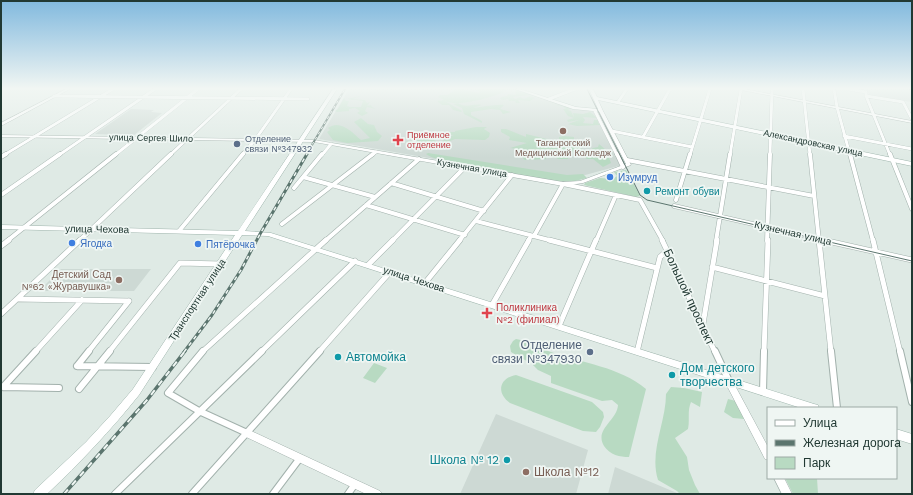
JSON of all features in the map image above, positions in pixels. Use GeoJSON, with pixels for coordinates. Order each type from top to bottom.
{"type":"FeatureCollection","features":[{"type":"Feature","properties":{"kind":"main road","name":"Транспортная улица"},"geometry":{"type":"LineString","coordinates":[[38,494],[64,471],[122,410],[153,368],[320,112]]}},
{"type":"Feature","properties":{"kind":"main road","name":"Александровская улица"},"geometry":{"type":"LineString","coordinates":[[668,112],[912,164]]}},
{"type":"Feature","properties":{"kind":"main road","name":"улица Чехова"},"geometry":{"type":"LineString","coordinates":[[1,227],[269,234],[368,264],[729,382],[811,407]]}},
{"type":"Feature","properties":{"kind":"main road"},"geometry":{"type":"LineString","coordinates":[[897,434],[912,439]]}},
{"type":"Feature","properties":{"kind":"street"},"geometry":{"type":"LineString","coordinates":[[1,125],[25,112]]}},
{"type":"Feature","properties":{"kind":"street"},"geometry":{"type":"LineString","coordinates":[[1,157],[74,112]]}},
{"type":"Feature","properties":{"kind":"street"},"geometry":{"type":"LineString","coordinates":[[1,195],[120,112]]}},
{"type":"Feature","properties":{"kind":"street"},"geometry":{"type":"LineString","coordinates":[[1,246],[168,112]]}},
{"type":"Feature","properties":{"kind":"street"},"geometry":{"type":"LineString","coordinates":[[1,314],[216,112]]}},
{"type":"Feature","properties":{"kind":"street"},"geometry":{"type":"LineString","coordinates":[[179,231],[254,140],[274,112]]}},
{"type":"Feature","properties":{"kind":"street"},"geometry":{"type":"LineString","coordinates":[[596,112],[623,167]]}},
{"type":"Feature","properties":{"kind":"street"},"geometry":{"type":"LineString","coordinates":[[492,305],[563,184],[581,182],[629,165],[602,112]]}},
{"type":"Feature","properties":{"kind":"street"},"geometry":{"type":"LineString","coordinates":[[643,137],[657,112]]}},
{"type":"Feature","properties":{"kind":"street"},"geometry":{"type":"LineString","coordinates":[[676,200],[703,112]]}},
{"type":"Feature","properties":{"kind":"street"},"geometry":{"type":"LineString","coordinates":[[702,325],[737,112]]}},
{"type":"Feature","properties":{"kind":"street"},"geometry":{"type":"LineString","coordinates":[[764,392],[771,112]]}},
{"type":"Feature","properties":{"kind":"street"},"geometry":{"type":"LineString","coordinates":[[805,112],[837,407]]}},
{"type":"Feature","properties":{"kind":"street"},"geometry":{"type":"LineString","coordinates":[[838,112],[876,252],[912,402]]}},
{"type":"Feature","properties":{"kind":"street"},"geometry":{"type":"LineString","coordinates":[[863,112],[912,120]]}},
{"type":"Feature","properties":{"kind":"street"},"geometry":{"type":"LineString","coordinates":[[873,114],[912,209]]}},
{"type":"Feature","properties":{"kind":"street"},"geometry":{"type":"LineString","coordinates":[[612,131],[692,147]]}},
{"type":"Feature","properties":{"kind":"street","name":"улица Сергея Шило"},"geometry":{"type":"LineString","coordinates":[[1,136],[301,140]]}},
{"type":"Feature","properties":{"kind":"street"},"geometry":{"type":"LineString","coordinates":[[844,136],[912,150]]}},
{"type":"Feature","properties":{"kind":"street","name":"Кузнечная улица"},"geometry":{"type":"LineString","coordinates":[[301,140],[563,184],[642,201]]}},
{"type":"Feature","properties":{"kind":"street"},"geometry":{"type":"LineString","coordinates":[[294,188],[331,144]]}},
{"type":"Feature","properties":{"kind":"street"},"geometry":{"type":"LineString","coordinates":[[282,224],[376,152]]}},
{"type":"Feature","properties":{"kind":"street"},"geometry":{"type":"LineString","coordinates":[[377,494],[199,412],[168,393],[201,353],[316,249],[419,159]]}},
{"type":"Feature","properties":{"kind":"street"},"geometry":{"type":"LineString","coordinates":[[627,160],[814,196]]}},
{"type":"Feature","properties":{"kind":"street"},"geometry":{"type":"LineString","coordinates":[[368,264],[465,167]]}},
{"type":"Feature","properties":{"kind":"street"},"geometry":{"type":"LineString","coordinates":[[425,283],[512,175]]}},
{"type":"Feature","properties":{"kind":"street"},"geometry":{"type":"LineString","coordinates":[[303,177],[375,197]]}},
{"type":"Feature","properties":{"kind":"street"},"geometry":{"type":"LineString","coordinates":[[581,182],[579,186],[584,188]]}},
{"type":"Feature","properties":{"kind":"street"},"geometry":{"type":"LineString","coordinates":[[392,183],[484,211]]}},
{"type":"Feature","properties":{"kind":"street"},"geometry":{"type":"LineString","coordinates":[[559,326],[616,195]]}},
{"type":"Feature","properties":{"kind":"street","name":"Большой проспект"},"geometry":{"type":"LineString","coordinates":[[642,201],[729,382],[767,454]]}},
{"type":"Feature","properties":{"kind":"street"},"geometry":{"type":"LineString","coordinates":[[366,205],[465,235]]}},
{"type":"Feature","properties":{"kind":"street","name":"Кузнечная улица"},"geometry":{"type":"LineString","coordinates":[[674,206],[912,260]]}},
{"type":"Feature","properties":{"kind":"street"},"geometry":{"type":"LineString","coordinates":[[476,221],[658,268]]}},
{"type":"Feature","properties":{"kind":"street"},"geometry":{"type":"LineString","coordinates":[[637,352],[660,257],[667,251]]}},
{"type":"Feature","properties":{"kind":"street"},"geometry":{"type":"LineString","coordinates":[[115,494],[356,261]]}},
{"type":"Feature","properties":{"kind":"street"},"geometry":{"type":"LineString","coordinates":[[79,389],[180,262],[221,264]]}},
{"type":"Feature","properties":{"kind":"street"},"geometry":{"type":"LineString","coordinates":[[712,266],[825,296]]}},
{"type":"Feature","properties":{"kind":"street"},"geometry":{"type":"LineString","coordinates":[[192,494],[390,272]]}},
{"type":"Feature","properties":{"kind":"street"},"geometry":{"type":"LineString","coordinates":[[18,298],[129,301],[77,366],[153,368]]}},
{"type":"Feature","properties":{"kind":"street"},"geometry":{"type":"LineString","coordinates":[[2,387],[82,300]]}},
{"type":"Feature","properties":{"kind":"street"},"geometry":{"type":"LineString","coordinates":[[2,387],[59,388]]}},
{"type":"Feature","properties":{"kind":"street"},"geometry":{"type":"LineString","coordinates":[[273,494],[300,458]]}},
{"type":"Feature","properties":{"kind":"street"},"geometry":{"type":"LineString","coordinates":[[780,479],[788,494]]}},
{"type":"Feature","properties":{"kind":"street"},"geometry":{"type":"LineString","coordinates":[[348,494],[355,484]]}},
{"type":"Feature","properties":{"kind":"shaded area"},"geometry":{"type":"Polygon","coordinates":[[[127,112],[162,113],[134,135],[95,134],[127,112]]]}},
{"type":"Feature","properties":{"kind":"shaded area"},"geometry":{"type":"Polygon","coordinates":[[[335,112],[593,112],[596,113],[622,165],[563,181],[319,139],[335,112]]]}},
{"type":"Feature","properties":{"kind":"shaded area"},"geometry":{"type":"Polygon","coordinates":[[[61,269],[151,269],[134,291],[39,291],[61,269]]]}},
{"type":"Feature","properties":{"kind":"shaded area","name":"Школа №12"},"geometry":{"type":"Polygon","coordinates":[[[496,414],[588,450],[576,494],[460,494],[496,414]]]}},
{"type":"Feature","properties":{"kind":"shaded area"},"geometry":{"type":"Polygon","coordinates":[[[615,467],[677,493],[677,494],[608,494],[615,467]]]}},
{"type":"Feature","properties":{"kind":"green space"},"geometry":{"type":"Polygon","coordinates":[[[367,112],[368,113],[362,116],[357,113],[367,112]]]}},
{"type":"Feature","properties":{"kind":"green space"},"geometry":{"type":"Polygon","coordinates":[[[463,112],[471,112],[471,115],[482,121],[482,123],[464,114],[463,112]]]}},
{"type":"Feature","properties":{"kind":"green space"},"geometry":{"type":"Polygon","coordinates":[[[565,112],[571,112],[574,118],[568,116],[565,112]]]}},
{"type":"Feature","properties":{"kind":"green space"},"geometry":{"type":"Polygon","coordinates":[[[590,112],[597,118],[583,117],[585,120],[583,123],[593,124],[594,120],[598,120],[598,123],[601,125],[577,126],[568,124],[579,120],[568,122],[567,120],[574,118],[573,113],[583,114],[590,112]]]}},
{"type":"Feature","properties":{"kind":"green space"},"geometry":{"type":"Polygon","coordinates":[[[361,118],[368,124],[374,125],[377,132],[382,136],[378,141],[347,143],[333,140],[327,132],[330,130],[328,128],[337,125],[354,133],[361,140],[370,138],[354,122],[361,118]]]}},
{"type":"Feature","properties":{"kind":"green space"},"geometry":{"type":"Polygon","coordinates":[[[476,127],[487,127],[484,129],[490,133],[489,137],[485,140],[455,139],[436,147],[406,144],[407,141],[427,138],[434,139],[439,143],[444,140],[451,139],[451,136],[454,135],[439,134],[439,132],[455,132],[476,127]]]}},
{"type":"Feature","properties":{"kind":"green space"},"geometry":{"type":"Polygon","coordinates":[[[501,129],[506,129],[526,137],[526,134],[559,142],[559,137],[574,137],[574,145],[588,152],[593,148],[598,147],[599,144],[606,150],[611,163],[603,167],[593,159],[587,159],[576,151],[568,153],[568,159],[558,159],[551,154],[546,154],[546,159],[525,160],[519,154],[518,149],[510,148],[527,143],[509,140],[510,137],[501,132],[501,129]]]}},
{"type":"Feature","properties":{"kind":"green space"},"geometry":{"type":"Polygon","coordinates":[[[428,153],[567,175],[583,174],[587,178],[571,182],[555,181],[433,158],[426,154],[428,153]]]}},
{"type":"Feature","properties":{"kind":"green space"},"geometry":{"type":"Polygon","coordinates":[[[626,170],[640,196],[636,197],[584,185],[585,183],[600,178],[613,179],[617,176],[614,172],[626,170]]]}},
{"type":"Feature","properties":{"kind":"green space"},"geometry":{"type":"Polygon","coordinates":[[[516,339],[563,356],[600,366],[625,375],[646,389],[629,457],[619,456],[612,453],[606,449],[602,440],[604,430],[617,411],[618,405],[612,400],[602,401],[551,383],[551,376],[538,370],[532,364],[511,352],[510,346],[516,339]]]}},
{"type":"Feature","properties":{"kind":"green space"},"geometry":{"type":"Polygon","coordinates":[[[374,363],[387,368],[375,383],[363,378],[374,363]]]}},
{"type":"Feature","properties":{"kind":"green space"},"geometry":{"type":"Polygon","coordinates":[[[516,375],[592,402],[603,412],[604,417],[600,427],[596,432],[583,431],[510,403],[503,395],[501,386],[506,379],[516,375]]]}},
{"type":"Feature","properties":{"kind":"green space"},"geometry":{"type":"Polygon","coordinates":[[[671,387],[702,392],[700,407],[691,402],[689,409],[688,429],[675,438],[687,457],[689,470],[700,494],[680,494],[658,480],[655,458],[666,394],[671,387]]]}},
{"type":"Feature","properties":{"kind":"green space"},"geometry":{"type":"Polygon","coordinates":[[[728,399],[736,401],[744,419],[733,418],[724,412],[728,399]]]}},
{"type":"Feature","properties":{"kind":"green space"},"geometry":{"type":"Polygon","coordinates":[[[786,479],[817,479],[818,494],[793,494],[786,479]]]}},
{"type":"Feature","properties":{"kind":"tram line"},"geometry":{"type":"LineString","coordinates":[[599,112],[640,195],[647,200],[912,261]]}},
{"type":"Feature","properties":{"kind":"railway"},"geometry":{"type":"LineString","coordinates":[[306,155],[331,112]]}},
{"type":"Feature","properties":{"kind":"railway"},"geometry":{"type":"LineString","coordinates":[[184,352],[212,315],[241,270],[260,234],[307,154]]}},
{"type":"Feature","properties":{"kind":"railway"},"geometry":{"type":"LineString","coordinates":[[64,494],[147,400],[185,351]]}},
{"type":"Feature","properties":{"kind":"place","name":"Таганрогский Медицинский Колледж"},"geometry":{"type":"Point","coordinates":[563,131]}},
{"type":"Feature","properties":{"kind":"place","name":"Приёмное отделение"},"geometry":{"type":"Point","coordinates":[398,140]}},
{"type":"Feature","properties":{"kind":"place","name":"Отделение связи №347932"},"geometry":{"type":"Point","coordinates":[237,144]}},
{"type":"Feature","properties":{"kind":"place","name":"Изумруд"},"geometry":{"type":"Point","coordinates":[610,177]}},
{"type":"Feature","properties":{"kind":"place","name":"Ремонт обуви"},"geometry":{"type":"Point","coordinates":[647,191]}},
{"type":"Feature","properties":{"kind":"place","name":"Ягодка"},"geometry":{"type":"Point","coordinates":[72,243]}},
{"type":"Feature","properties":{"kind":"place","name":"Пятёрочка"},"geometry":{"type":"Point","coordinates":[198,244]}},
{"type":"Feature","properties":{"kind":"place","name":"Детский Сад №62 «Журавушка»"},"geometry":{"type":"Point","coordinates":[119,280]}},
{"type":"Feature","properties":{"kind":"place","name":"Поликлиника №2 (филиал)"},"geometry":{"type":"Point","coordinates":[487,313]}},
{"type":"Feature","properties":{"kind":"place","name":"Отделение связи №347930"},"geometry":{"type":"Point","coordinates":[590,352]}},
{"type":"Feature","properties":{"kind":"place","name":"Автомойка"},"geometry":{"type":"Point","coordinates":[338,357]}},
{"type":"Feature","properties":{"kind":"place","name":"Дом детского творчества"},"geometry":{"type":"Point","coordinates":[672,375]}},
{"type":"Feature","properties":{"kind":"place","name":"Школа № 12"},"geometry":{"type":"Point","coordinates":[507,460]}},
{"type":"Feature","properties":{"kind":"place","name":"Школа №12"},"geometry":{"type":"Point","coordinates":[526,472]}}]}
